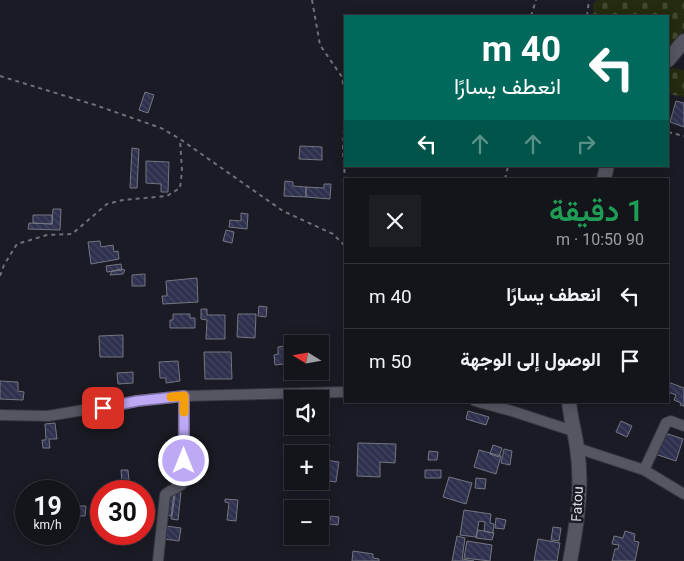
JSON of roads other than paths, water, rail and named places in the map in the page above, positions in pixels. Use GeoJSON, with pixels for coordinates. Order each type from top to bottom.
{"type":"FeatureCollection","features":[{"type":"Feature","properties":{"kind":"street"},"geometry":{"type":"LineString","coordinates":[[669,59],[684,41]]}},
{"type":"Feature","properties":{"kind":"street"},"geometry":{"type":"LineString","coordinates":[[0,414],[48,416],[137,401],[184,396],[344,392]]}},
{"type":"Feature","properties":{"kind":"street"},"geometry":{"type":"LineString","coordinates":[[158,561],[165,495],[168,491],[181,486],[184,477],[184,396]]}},
{"type":"Feature","properties":{"kind":"street"},"geometry":{"type":"LineString","coordinates":[[482,403],[573,431]]}},
{"type":"Feature","properties":{"kind":"street","name":"Fatou"},"geometry":{"type":"LineString","coordinates":[[569,403],[577,448],[579,497],[570,561]]}},
{"type":"Feature","properties":{"kind":"street"},"geometry":{"type":"LineString","coordinates":[[644,470],[664,426],[671,421],[684,426]]}},
{"type":"Feature","properties":{"kind":"street"},"geometry":{"type":"LineString","coordinates":[[577,448],[644,470],[684,494]]}}]}
